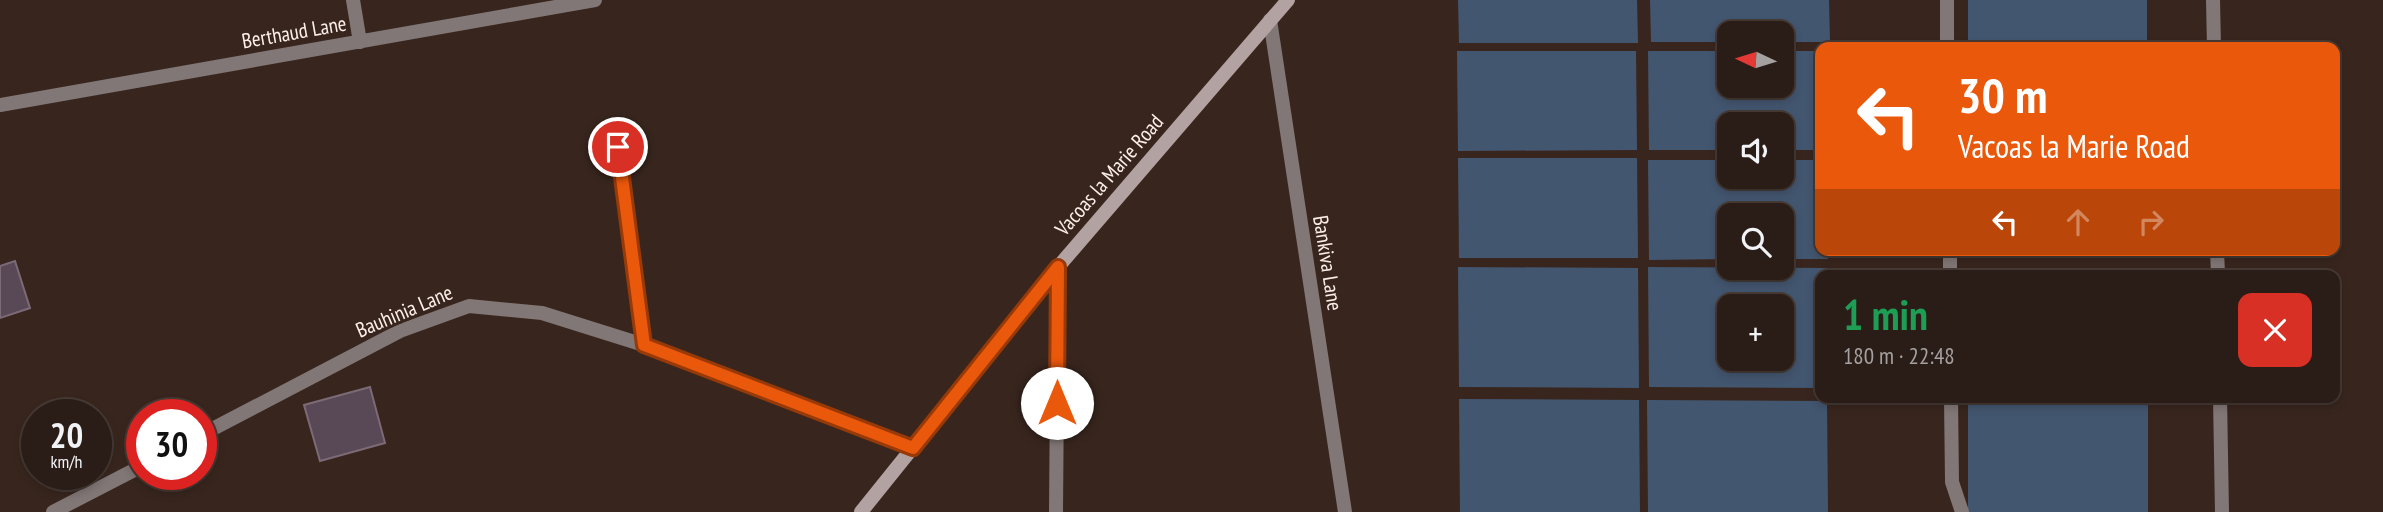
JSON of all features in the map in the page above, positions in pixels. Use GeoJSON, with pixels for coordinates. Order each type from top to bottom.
{"type":"FeatureCollection","features":[{"type":"Feature","properties":{"kind":"main road","name":"Vacoas la Marie Road"},"geometry":{"type":"LineString","coordinates":[[861,512],[1058,267],[1288,0]]}},
{"type":"Feature","properties":{"kind":"street"},"geometry":{"type":"LineString","coordinates":[[353,0],[360,42]]}},
{"type":"Feature","properties":{"kind":"street","name":"Berthaud Lane"},"geometry":{"type":"LineString","coordinates":[[0,105],[595,0]]}},
{"type":"Feature","properties":{"kind":"street"},"geometry":{"type":"LineString","coordinates":[[1947,0],[1947,42]]}},
{"type":"Feature","properties":{"kind":"street"},"geometry":{"type":"LineString","coordinates":[[2213,0],[2214,42]]}},
{"type":"Feature","properties":{"kind":"street","name":"Bankiva Lane"},"geometry":{"type":"LineString","coordinates":[[1270,20],[1345,512]]}},
{"type":"Feature","properties":{"kind":"street"},"geometry":{"type":"LineString","coordinates":[[618,147],[644,345]]}},
{"type":"Feature","properties":{"kind":"street"},"geometry":{"type":"LineString","coordinates":[[1056,512],[1058,267]]}},
{"type":"Feature","properties":{"kind":"street","name":"Bauhinia Lane"},"geometry":{"type":"LineString","coordinates":[[217,427],[400,331],[469,306],[542,313],[644,345],[913,448]]}},
{"type":"Feature","properties":{"kind":"street"},"geometry":{"type":"LineString","coordinates":[[1951,403],[1952,482],[1962,512]]}},
{"type":"Feature","properties":{"kind":"street"},"geometry":{"type":"LineString","coordinates":[[2220,403],[2222,512]]}},
{"type":"Feature","properties":{"kind":"street"},"geometry":{"type":"LineString","coordinates":[[53,512],[126,474]]}},
{"type":"Feature","properties":{"kind":"water"},"geometry":{"type":"Polygon","coordinates":[[[1458,0],[1637,0],[1638,43],[1459,43],[1458,0]]]}},
{"type":"Feature","properties":{"kind":"water"},"geometry":{"type":"Polygon","coordinates":[[[1650,0],[1829,0],[1830,42],[1794,42],[1794,21],[1717,21],[1717,42],[1651,42],[1650,0]]]}},
{"type":"Feature","properties":{"kind":"water"},"geometry":{"type":"Polygon","coordinates":[[[1968,0],[2147,0],[2147,41],[1968,41],[1968,0]]]}},
{"type":"Feature","properties":{"kind":"water"},"geometry":{"type":"Polygon","coordinates":[[[1457,51],[1636,51],[1637,150],[1458,151],[1457,51]]]}},
{"type":"Feature","properties":{"kind":"water"},"geometry":{"type":"Polygon","coordinates":[[[1648,51],[1717,51],[1717,98],[1794,98],[1794,51],[1815,51],[1815,150],[1794,150],[1794,112],[1717,112],[1717,150],[1649,150],[1648,51]]]}},
{"type":"Feature","properties":{"kind":"water"},"geometry":{"type":"Polygon","coordinates":[[[1458,158],[1637,158],[1638,258],[1459,258],[1458,158]]]}},
{"type":"Feature","properties":{"kind":"water"},"geometry":{"type":"Polygon","coordinates":[[[1648,160],[1717,160],[1717,189],[1794,189],[1794,160],[1815,160],[1815,256],[1828,256],[1828,259],[1794,259],[1794,203],[1717,203],[1717,259],[1649,260],[1648,160]]]}},
{"type":"Feature","properties":{"kind":"water"},"geometry":{"type":"Polygon","coordinates":[[[1458,267],[1638,268],[1639,388],[1459,387],[1458,267]]]}},
{"type":"Feature","properties":{"kind":"water"},"geometry":{"type":"Polygon","coordinates":[[[1648,267],[1717,267],[1717,280],[1794,280],[1794,268],[1828,268],[1815,270],[1815,388],[1649,387],[1648,267]]]}},
{"type":"Feature","properties":{"kind":"water"},"geometry":{"type":"Polygon","coordinates":[[[1966,269],[2146,270],[1966,270],[1966,269]]]}},
{"type":"Feature","properties":{"kind":"water"},"geometry":{"type":"Polygon","coordinates":[[[1459,399],[1639,400],[1640,512],[1460,512],[1459,399]]]}},
{"type":"Feature","properties":{"kind":"water"},"geometry":{"type":"Polygon","coordinates":[[[1647,400],[1827,403],[1828,512],[1648,512],[1647,400]]]}},
{"type":"Feature","properties":{"kind":"water"},"geometry":{"type":"Polygon","coordinates":[[[1968,403],[2148,403],[2148,512],[1968,512],[1968,403]]]}},
{"type":"Feature","properties":{"kind":"building"},"geometry":{"type":"Polygon","coordinates":[[[15,261],[30,308],[0,318],[0,266],[15,261]]]}},
{"type":"Feature","properties":{"kind":"building"},"geometry":{"type":"Polygon","coordinates":[[[370,387],[385,443],[320,461],[304,405],[370,387]]]}},
{"type":"Feature","properties":{"kind":"route"},"geometry":{"type":"LineString","coordinates":[[618,147],[644,345],[913,448],[1058,267],[1057,403]]}}]}
